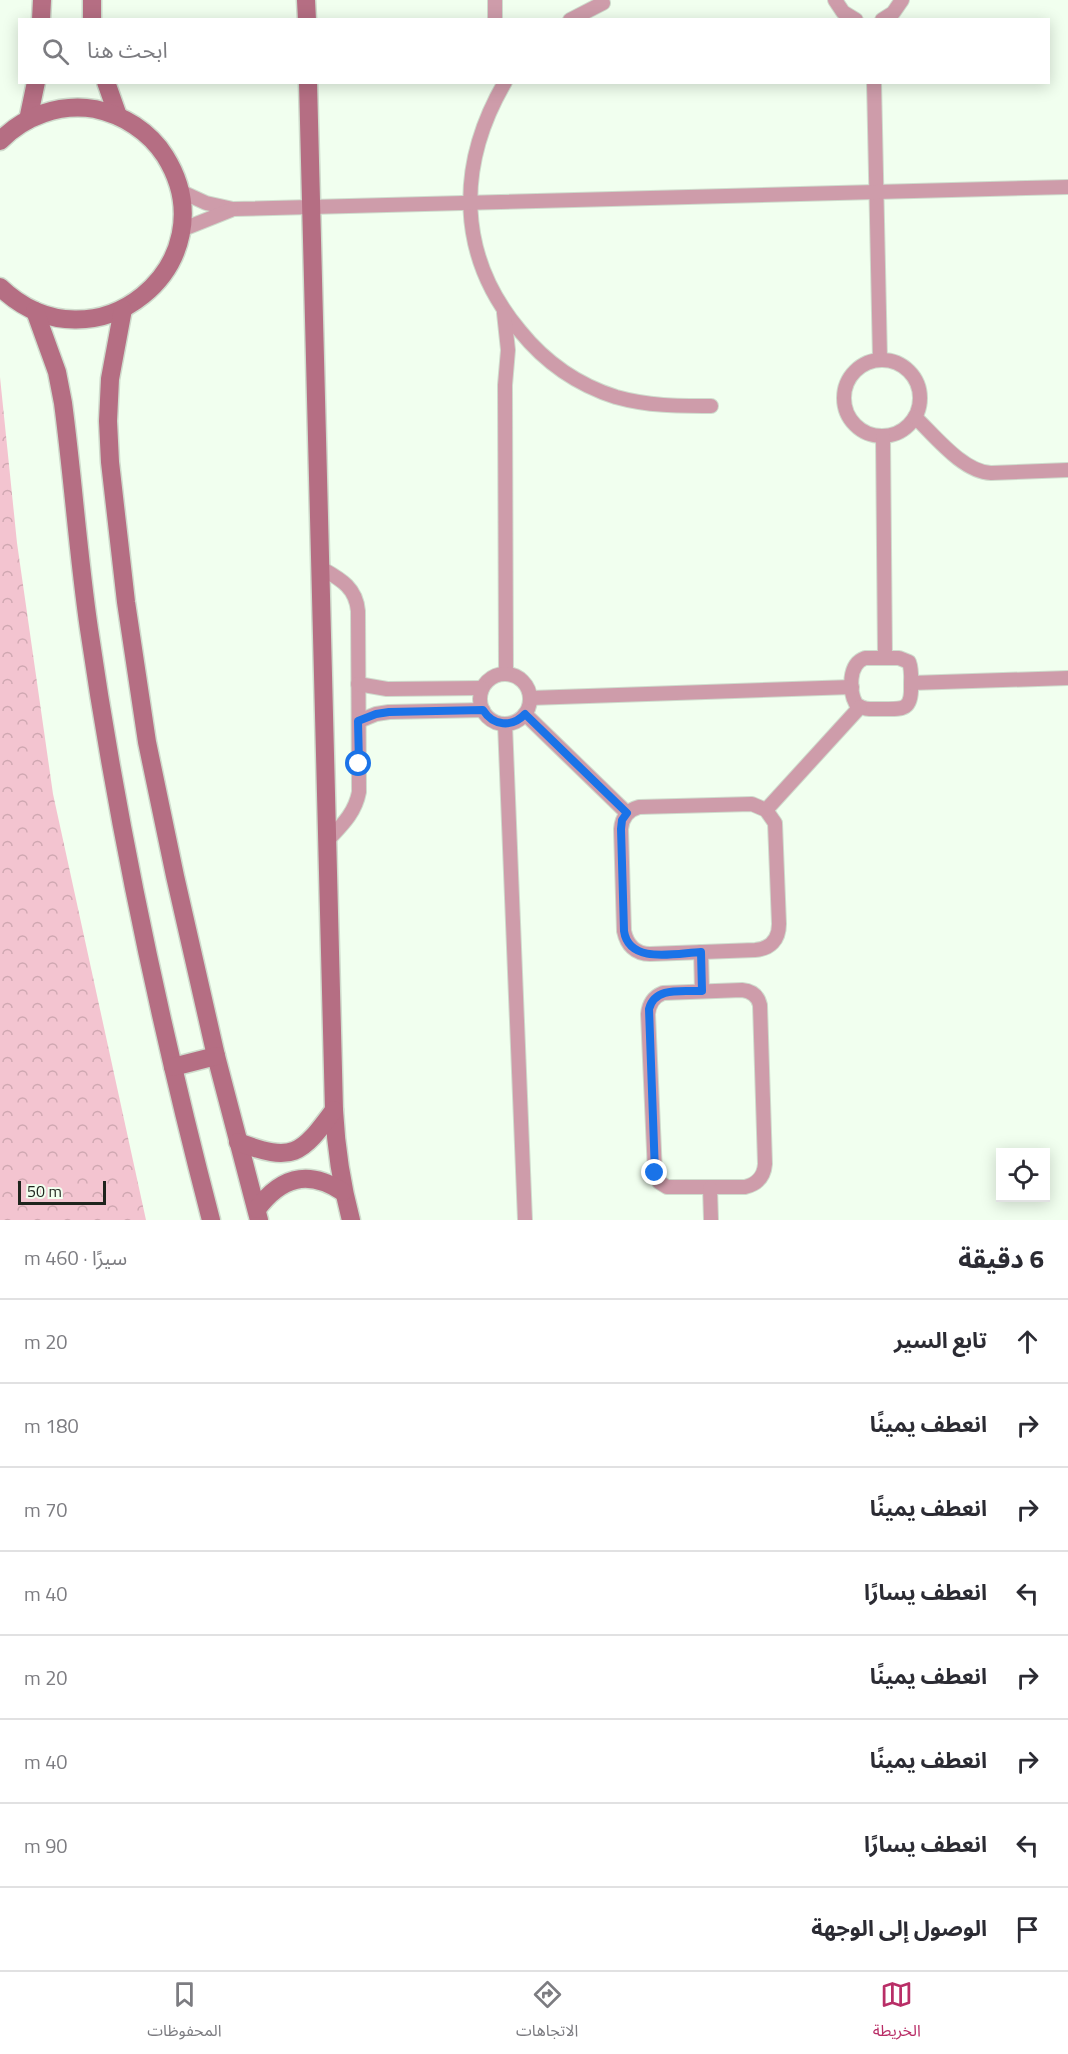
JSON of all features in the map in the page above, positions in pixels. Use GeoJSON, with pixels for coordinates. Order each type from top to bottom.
{"type":"FeatureCollection","features":[{"type":"Feature","properties":{"kind":"main road"},"geometry":{"type":"LineString","coordinates":[[41,18],[42,0]]}},
{"type":"Feature","properties":{"kind":"main road"},"geometry":{"type":"LineString","coordinates":[[92,0],[92,18]]}},
{"type":"Feature","properties":{"kind":"main road"},"geometry":{"type":"LineString","coordinates":[[306,0],[307,18]]}},
{"type":"Feature","properties":{"kind":"main road"},"geometry":{"type":"LineString","coordinates":[[28,120],[36,84]]}},
{"type":"Feature","properties":{"kind":"main road"},"geometry":{"type":"LineString","coordinates":[[107,84],[118,116]]}},
{"type":"Feature","properties":{"kind":"main road"},"geometry":{"type":"LineString","coordinates":[[308,84],[335,1140],[343,1192],[351,1220]]}},
{"type":"Feature","properties":{"kind":"main road"},"geometry":{"type":"LineString","coordinates":[[0,141],[16,127],[53,110],[79,108],[118,116],[153,141],[170,164],[180,190],[182,210],[181,231],[175,251],[165,271],[147,293],[123,309],[94,318],[79,320],[57,318],[22,304],[0,286]]}},
{"type":"Feature","properties":{"kind":"main road"},"geometry":{"type":"LineString","coordinates":[[123,309],[110,379],[108,421],[110,462],[126,602],[147,742],[191,951],[258,1215]]}},
{"type":"Feature","properties":{"kind":"main road"},"geometry":{"type":"LineString","coordinates":[[35,311],[50,351],[63,403],[79,549],[101,705],[129,858],[173,1067],[211,1220]]}},
{"type":"Feature","properties":{"kind":"main road"},"geometry":{"type":"LineString","coordinates":[[173,1067],[216,1056]]}},
{"type":"Feature","properties":{"kind":"main road"},"geometry":{"type":"LineString","coordinates":[[238,1142],[267,1153],[295,1151],[311,1140],[334,1110]]}},
{"type":"Feature","properties":{"kind":"main road"},"geometry":{"type":"LineString","coordinates":[[258,1215],[273,1191],[281,1185],[301,1179],[322,1180],[343,1192]]}},
{"type":"Feature","properties":{"kind":"street"},"geometry":{"type":"LineString","coordinates":[[495,0],[495,18]]}},
{"type":"Feature","properties":{"kind":"street"},"geometry":{"type":"LineString","coordinates":[[835,0],[843,12],[852,18]]}},
{"type":"Feature","properties":{"kind":"street"},"geometry":{"type":"LineString","coordinates":[[885,18],[893,13],[902,0]]}},
{"type":"Feature","properties":{"kind":"street"},"geometry":{"type":"LineString","coordinates":[[574,18],[603,3]]}},
{"type":"Feature","properties":{"kind":"street"},"geometry":{"type":"LineString","coordinates":[[874,84],[880,359]]}},
{"type":"Feature","properties":{"kind":"street"},"geometry":{"type":"LineString","coordinates":[[501,86],[479,139],[471,172],[470,204],[477,254],[490,287],[504,312],[547,360],[597,389],[653,405],[711,406]]}},
{"type":"Feature","properties":{"kind":"street"},"geometry":{"type":"LineString","coordinates":[[180,190],[206,203],[233,209],[1068,187]]}},
{"type":"Feature","properties":{"kind":"street"},"geometry":{"type":"LineString","coordinates":[[181,231],[233,209]]}},
{"type":"Feature","properties":{"kind":"street"},"geometry":{"type":"LineString","coordinates":[[504,312],[508,362],[505,385],[506,674]]}},
{"type":"Feature","properties":{"kind":"street"},"geometry":{"type":"LineString","coordinates":[[508,362],[519,352],[533,347]]}},
{"type":"Feature","properties":{"kind":"street"},"geometry":{"type":"LineString","coordinates":[[880,359],[895,362],[908,369],[916,381],[920,403],[915,417],[904,429],[891,435],[868,434],[856,426],[847,414],[844,400],[846,385],[853,372],[866,363],[880,359]]}},
{"type":"Feature","properties":{"kind":"street"},"geometry":{"type":"LineString","coordinates":[[915,417],[964,463],[979,472],[1068,470]]}},
{"type":"Feature","properties":{"kind":"street"},"geometry":{"type":"LineString","coordinates":[[883,436],[885,658]]}},
{"type":"Feature","properties":{"kind":"street"},"geometry":{"type":"LineString","coordinates":[[321,568],[345,582],[356,598],[358,611],[358,798],[350,816],[328,840]]}},
{"type":"Feature","properties":{"kind":"street"},"geometry":{"type":"LineString","coordinates":[[865,658],[903,658],[909,662],[911,683],[911,699],[904,707],[867,709],[860,707],[854,701],[852,672],[857,661],[865,658]]}},
{"type":"Feature","properties":{"kind":"street"},"geometry":{"type":"LineString","coordinates":[[506,674],[522,681],[530,698],[525,714],[516,721],[505,724],[494,722],[483,710],[480,699],[482,688],[490,679],[506,674]]}},
{"type":"Feature","properties":{"kind":"street"},"geometry":{"type":"LineString","coordinates":[[911,683],[1068,678]]}},
{"type":"Feature","properties":{"kind":"street"},"geometry":{"type":"LineString","coordinates":[[358,684],[395,689],[482,688]]}},
{"type":"Feature","properties":{"kind":"street"},"geometry":{"type":"LineString","coordinates":[[530,698],[852,687]]}},
{"type":"Feature","properties":{"kind":"street"},"geometry":{"type":"LineString","coordinates":[[395,689],[400,700],[395,712]]}},
{"type":"Feature","properties":{"kind":"street"},"geometry":{"type":"LineString","coordinates":[[766,810],[860,707]]}},
{"type":"Feature","properties":{"kind":"street"},"geometry":{"type":"LineString","coordinates":[[358,721],[376,714],[395,712],[483,710]]}},
{"type":"Feature","properties":{"kind":"street"},"geometry":{"type":"LineString","coordinates":[[525,714],[627,813]]}},
{"type":"Feature","properties":{"kind":"street"},"geometry":{"type":"LineString","coordinates":[[505,724],[525,1220]]}},
{"type":"Feature","properties":{"kind":"street"},"geometry":{"type":"LineString","coordinates":[[747,804],[757,805],[766,810],[773,818],[775,828],[779,924],[777,935],[771,945],[760,950],[645,954],[634,950],[627,941],[624,931],[621,829],[622,820],[627,813],[639,807],[747,804]]}},
{"type":"Feature","properties":{"kind":"street"},"geometry":{"type":"LineString","coordinates":[[701,952],[702,991]]}},
{"type":"Feature","properties":{"kind":"street"},"geometry":{"type":"LineString","coordinates":[[702,991],[749,992],[758,999],[764,1172],[756,1182],[749,1186],[710,1188],[672,1189],[663,1185],[657,1178],[649,1026],[650,1005],[659,994],[702,991]]}},
{"type":"Feature","properties":{"kind":"street"},"geometry":{"type":"LineString","coordinates":[[710,1188],[711,1220]]}},
{"type":"Feature","properties":{"kind":"green space"},"geometry":{"type":"Polygon","coordinates":[[[0,377],[17,543],[53,794],[146,1220],[0,1220],[0,377]]]}},
{"type":"Feature","properties":{"kind":"route"},"geometry":{"type":"LineString","coordinates":[[359,764],[358,721],[376,714],[483,710],[494,722],[505,724],[516,721],[525,714],[627,813],[621,825],[624,931],[627,941],[634,950],[645,954],[701,952],[702,991],[659,994],[652,1001],[649,1009],[655,1173]]}}]}
